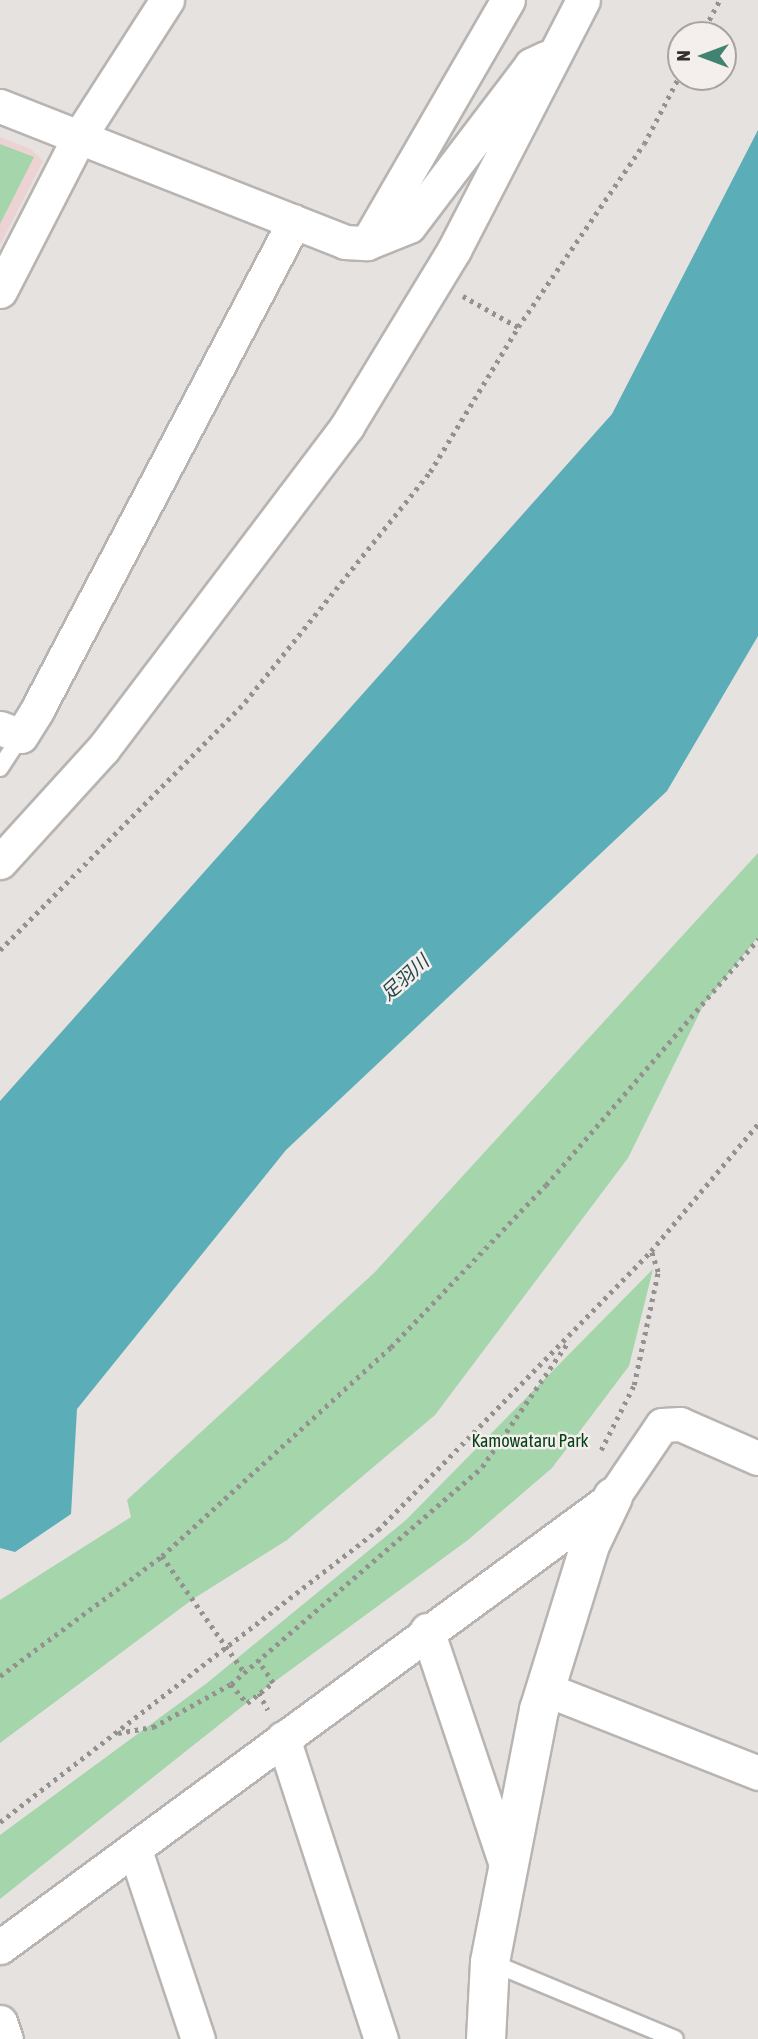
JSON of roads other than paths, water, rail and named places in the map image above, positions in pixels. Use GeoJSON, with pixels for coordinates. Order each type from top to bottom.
{"type":"FeatureCollection","features":[{"type":"Feature","properties":{"kind":"street"},"geometry":{"type":"LineString","coordinates":[[0,292],[79,137],[167,0]]}},
{"type":"Feature","properties":{"kind":"street"},"geometry":{"type":"LineString","coordinates":[[367,243],[508,0]]}},
{"type":"Feature","properties":{"kind":"street"},"geometry":{"type":"LineString","coordinates":[[0,862],[103,749],[346,426],[454,250],[560,50],[583,0]]}},
{"type":"Feature","properties":{"kind":"street"},"geometry":{"type":"LineString","coordinates":[[0,106],[345,242],[367,243],[409,226],[531,65],[560,50]]}},
{"type":"Feature","properties":{"kind":"street"},"geometry":{"type":"LineString","coordinates":[[10,732],[294,222]]}},
{"type":"Feature","properties":{"kind":"street"},"geometry":{"type":"LineString","coordinates":[[486,2039],[490,1962],[545,1689],[590,1545],[612,1497],[663,1425],[680,1424],[758,1458]]}},
{"type":"Feature","properties":{"kind":"street"},"geometry":{"type":"LineString","coordinates":[[0,1947],[135,1850],[427,1630],[612,1497]]}},
{"type":"Feature","properties":{"kind":"street"},"geometry":{"type":"LineString","coordinates":[[427,1630],[472,1778],[508,1871]]}},
{"type":"Feature","properties":{"kind":"street"},"geometry":{"type":"LineString","coordinates":[[545,1689],[758,1773]]}},
{"type":"Feature","properties":{"kind":"street"},"geometry":{"type":"LineString","coordinates":[[283,1738],[381,2039]]}},
{"type":"Feature","properties":{"kind":"street"},"geometry":{"type":"LineString","coordinates":[[135,1850],[198,2039]]}},
{"type":"Feature","properties":{"kind":"street"},"geometry":{"type":"LineString","coordinates":[[0,2022],[6,2039]]}},
{"type":"Feature","properties":{"kind":"lane"},"geometry":{"type":"LineString","coordinates":[[0,768],[10,732]]}},
{"type":"Feature","properties":{"kind":"lane"},"geometry":{"type":"LineString","coordinates":[[490,1962],[675,2039]]}},
{"type":"Feature","properties":{"kind":"water","name":"足羽川"},"geometry":{"type":"Polygon","coordinates":[[[758,130],[758,636],[667,791],[286,1150],[77,1409],[71,1514],[15,1552],[0,1548],[0,1101],[612,414],[758,130]]]}},
{"type":"Feature","properties":{"kind":"park label","name":"Kamowataru Park"},"geometry":{"type":"Point","coordinates":[530,1441]}}]}
